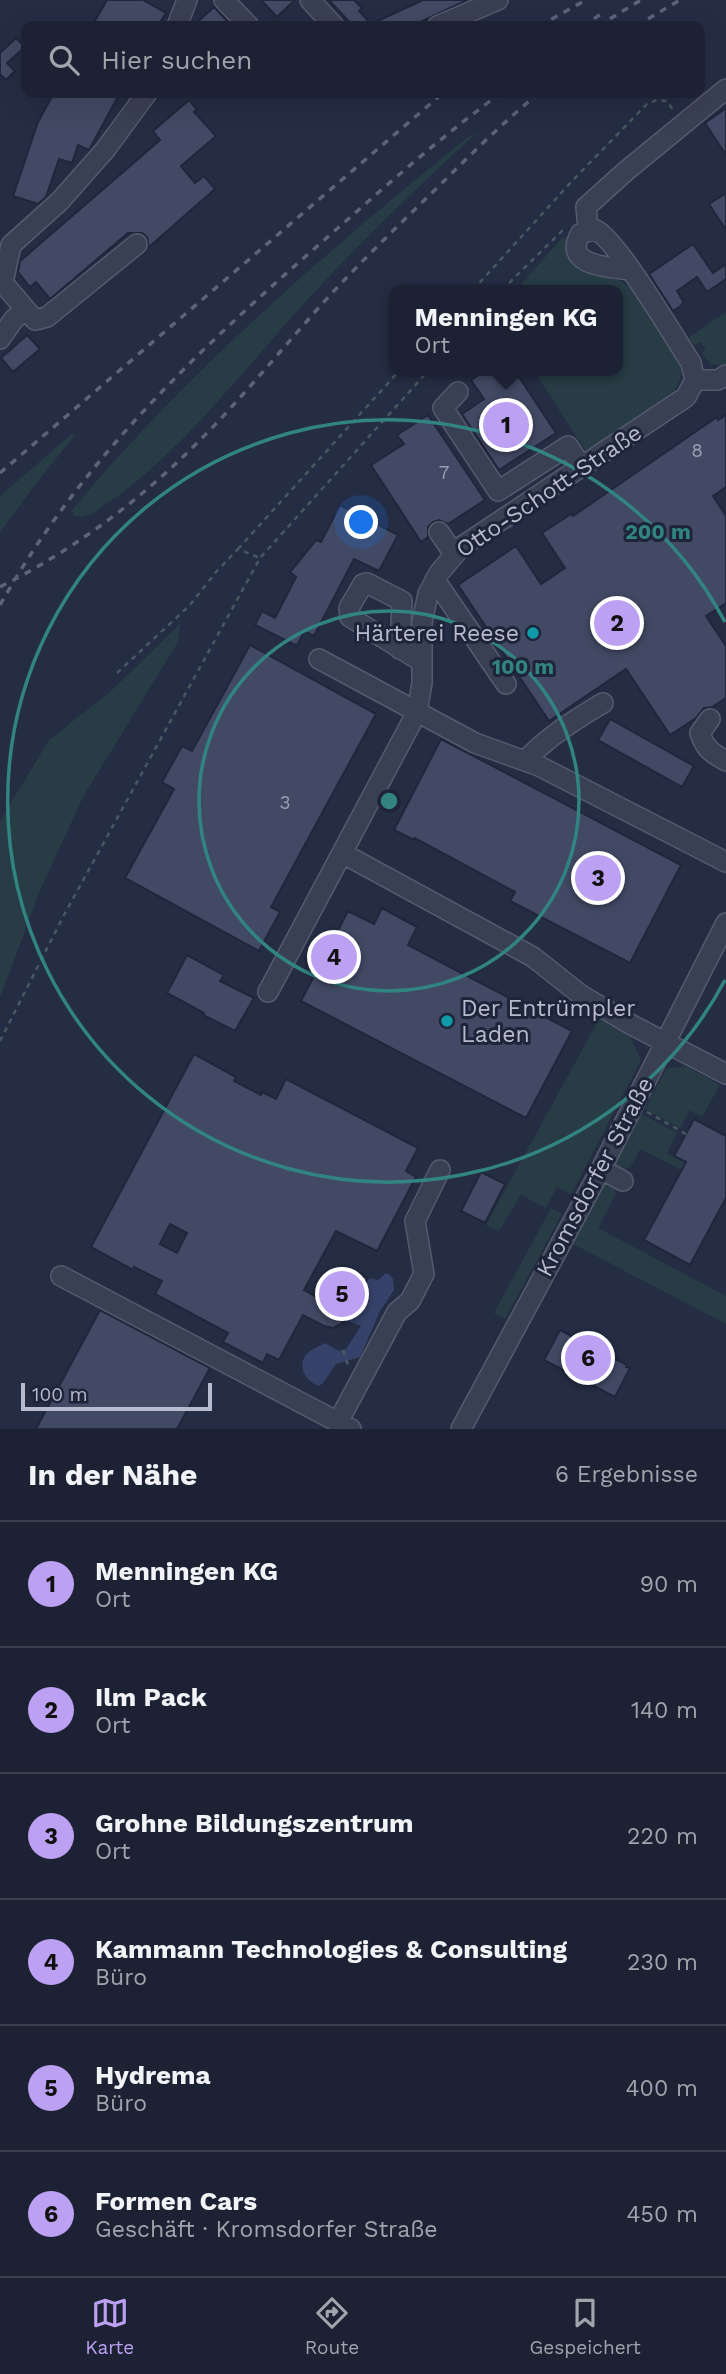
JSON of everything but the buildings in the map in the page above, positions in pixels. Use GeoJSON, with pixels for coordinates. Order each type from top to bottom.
{"type":"FeatureCollection","features":[{"type":"Feature","properties":{"kind":"street"},"geometry":{"type":"LineString","coordinates":[[179,21],[187,0]]}},
{"type":"Feature","properties":{"kind":"street"},"geometry":{"type":"LineString","coordinates":[[224,0],[244,21]]}},
{"type":"Feature","properties":{"kind":"street"},"geometry":{"type":"LineString","coordinates":[[310,0],[329,21]]}},
{"type":"Feature","properties":{"kind":"street"},"geometry":{"type":"LineString","coordinates":[[449,21],[498,0]]}},
{"type":"Feature","properties":{"kind":"street"},"geometry":{"type":"LineString","coordinates":[[630,270],[595,265],[586,261],[576,248],[576,241],[584,231],[586,207],[726,89]]}},
{"type":"Feature","properties":{"kind":"street"},"geometry":{"type":"LineString","coordinates":[[137,244],[47,317],[35,320],[3,283],[11,245],[69,191],[105,150],[144,98]]}},
{"type":"Feature","properties":{"kind":"street"},"geometry":{"type":"LineString","coordinates":[[584,231],[596,230],[603,234],[630,270],[691,363],[695,380],[722,381]]}},
{"type":"Feature","properties":{"kind":"street"},"geometry":{"type":"LineString","coordinates":[[0,339],[14,319],[26,310]]}},
{"type":"Feature","properties":{"kind":"street","name":"Otto-Schott-Straße"},"geometry":{"type":"LineString","coordinates":[[268,992],[416,712],[422,683],[422,622],[428,594],[435,580],[454,554],[686,397],[695,380]]}},
{"type":"Feature","properties":{"kind":"street"},"geometry":{"type":"LineString","coordinates":[[458,392],[443,408],[498,491],[568,446],[582,467]]}},
{"type":"Feature","properties":{"kind":"street"},"geometry":{"type":"LineString","coordinates":[[439,531],[454,554]]}},
{"type":"Feature","properties":{"kind":"street"},"geometry":{"type":"LineString","coordinates":[[435,580],[506,684]]}},
{"type":"Feature","properties":{"kind":"street"},"geometry":{"type":"LineString","coordinates":[[400,649],[422,662]]}},
{"type":"Feature","properties":{"kind":"street"},"geometry":{"type":"LineString","coordinates":[[319,659],[475,743],[539,766],[726,862]]}},
{"type":"Feature","properties":{"kind":"street"},"geometry":{"type":"LineString","coordinates":[[526,761],[543,742],[603,703]]}},
{"type":"Feature","properties":{"kind":"street"},"geometry":{"type":"LineString","coordinates":[[710,719],[700,733],[703,743],[707,750],[726,761]]}},
{"type":"Feature","properties":{"kind":"street"},"geometry":{"type":"LineString","coordinates":[[342,853],[533,957],[580,995],[726,1074]]}},
{"type":"Feature","properties":{"kind":"street","name":"Kromsdorfer Straße"},"geometry":{"type":"LineString","coordinates":[[461,1429],[635,1106],[726,923]]}},
{"type":"Feature","properties":{"kind":"street"},"geometry":{"type":"LineString","coordinates":[[601,1169],[623,1181]]}},
{"type":"Feature","properties":{"kind":"street"},"geometry":{"type":"LineString","coordinates":[[61,1276],[345,1425],[397,1312],[410,1301],[424,1274],[415,1221],[440,1170]]}},
{"type":"Feature","properties":{"kind":"path"},"geometry":{"type":"LineString","coordinates":[[478,285],[647,104],[657,100],[667,102],[682,125]]}},
{"type":"Feature","properties":{"kind":"path"},"geometry":{"type":"LineString","coordinates":[[507,285],[566,228],[584,231]]}},
{"type":"Feature","properties":{"kind":"path"},"geometry":{"type":"LineString","coordinates":[[117,673],[189,606],[217,571],[394,376]]}},
{"type":"Feature","properties":{"kind":"path"},"geometry":{"type":"LineString","coordinates":[[0,1041],[64,915],[260,558],[424,376]]}},
{"type":"Feature","properties":{"kind":"path"},"geometry":{"type":"LineString","coordinates":[[238,549],[260,558]]}},
{"type":"Feature","properties":{"kind":"path"},"geometry":{"type":"LineString","coordinates":[[635,1106],[686,1134]]}},
{"type":"Feature","properties":{"kind":"path"},"geometry":{"type":"LineString","coordinates":[[343,1350],[348,1366]]}},
{"type":"Feature","properties":{"kind":"shaded area"},"geometry":{"type":"Polygon","coordinates":[[[475,134],[329,276],[181,441],[123,492],[92,514],[82,517],[74,515],[72,510],[117,459],[211,361],[363,223],[475,134]]]}},
{"type":"Feature","properties":{"kind":"shaded area"},"geometry":{"type":"Polygon","coordinates":[[[562,238],[569,238],[575,265],[590,274],[619,280],[629,287],[640,301],[681,369],[674,391],[587,453],[537,376],[623,376],[623,285],[520,285],[562,238]]]}},
{"type":"Feature","properties":{"kind":"shaded area"},"geometry":{"type":"Polygon","coordinates":[[[726,312],[724,367],[711,364],[702,354],[706,349],[700,342],[695,345],[688,338],[726,312]]]}},
{"type":"Feature","properties":{"kind":"shaded area"},"geometry":{"type":"Polygon","coordinates":[[[72,434],[75,436],[0,533],[0,496],[72,434]]]}},
{"type":"Feature","properties":{"kind":"shaded area"},"geometry":{"type":"Polygon","coordinates":[[[180,624],[178,642],[83,797],[39,893],[0,998],[0,821],[49,740],[110,692],[180,624]]]}},
{"type":"Feature","properties":{"kind":"shaded area"},"geometry":{"type":"Polygon","coordinates":[[[599,1019],[630,1037],[641,1060],[571,1195],[557,1187],[546,1208],[521,1195],[499,1231],[486,1225],[599,1019]]]}},
{"type":"Feature","properties":{"kind":"shaded area"},"geometry":{"type":"Polygon","coordinates":[[[685,1066],[720,1085],[702,1117],[690,1110],[680,1128],[645,1109],[666,1069],[685,1066]]]}},
{"type":"Feature","properties":{"kind":"shaded area"},"geometry":{"type":"Polygon","coordinates":[[[640,1113],[677,1133],[667,1153],[687,1164],[684,1171],[640,1149],[626,1169],[618,1171],[612,1165],[640,1113]]]}},
{"type":"Feature","properties":{"kind":"shaded area"},"geometry":{"type":"Polygon","coordinates":[[[603,1183],[611,1184],[616,1193],[598,1228],[726,1296],[726,1324],[571,1243],[603,1183]]]}},
{"type":"Feature","properties":{"kind":"shaded area"},"geometry":{"type":"Polygon","coordinates":[[[551,1208],[562,1214],[505,1319],[494,1313],[551,1208]]]}},
{"type":"Feature","properties":{"kind":"water"},"geometry":{"type":"Polygon","coordinates":[[[389,1274],[393,1279],[394,1290],[380,1311],[360,1357],[336,1364],[323,1383],[319,1386],[314,1384],[303,1371],[305,1355],[325,1343],[339,1351],[346,1349],[361,1326],[346,1320],[368,1278],[378,1280],[389,1274]]]}},
{"type":"Feature","properties":{"kind":"railway"},"geometry":{"type":"LineString","coordinates":[[548,21],[586,0]]}},
{"type":"Feature","properties":{"kind":"railway"},"geometry":{"type":"LineString","coordinates":[[606,21],[641,0]]}},
{"type":"Feature","properties":{"kind":"railway"},"geometry":{"type":"LineString","coordinates":[[644,21],[680,0]]}},
{"type":"Feature","properties":{"kind":"railway"},"geometry":{"type":"LineString","coordinates":[[590,21],[603,13]]}},
{"type":"Feature","properties":{"kind":"railway"},"geometry":{"type":"LineString","coordinates":[[0,473],[437,98]]}},
{"type":"Feature","properties":{"kind":"railway"},"geometry":{"type":"LineString","coordinates":[[0,605],[67,502],[105,455],[187,366],[230,324],[388,185],[495,98]]}},
{"type":"Feature","properties":{"kind":"railway"},"geometry":{"type":"LineString","coordinates":[[0,587],[78,542],[172,468],[227,412],[366,258],[477,148],[533,98]]}},
{"type":"Feature","properties":{"kind":"place","name":"Menningen KG"},"geometry":{"type":"Point","coordinates":[506,425]}},
{"type":"Feature","properties":{"kind":"place","name":"Ilm Pack"},"geometry":{"type":"Point","coordinates":[617,623]}},
{"type":"Feature","properties":{"kind":"place","name":"Härterei Reese"},"geometry":{"type":"Point","coordinates":[533,633]}},
{"type":"Feature","properties":{"kind":"place","name":"Grohne Bildungszentrum"},"geometry":{"type":"Point","coordinates":[598,878]}},
{"type":"Feature","properties":{"kind":"place","name":"Kammann Technologies & Consulting"},"geometry":{"type":"Point","coordinates":[334,957]}},
{"type":"Feature","properties":{"kind":"place","name":"Der Entrümpler Laden"},"geometry":{"type":"Point","coordinates":[447,1021]}},
{"type":"Feature","properties":{"kind":"place","name":"Hydrema"},"geometry":{"type":"Point","coordinates":[342,1294]}},
{"type":"Feature","properties":{"kind":"place","name":"Formen Cars"},"geometry":{"type":"Point","coordinates":[588,1358]}}]}
